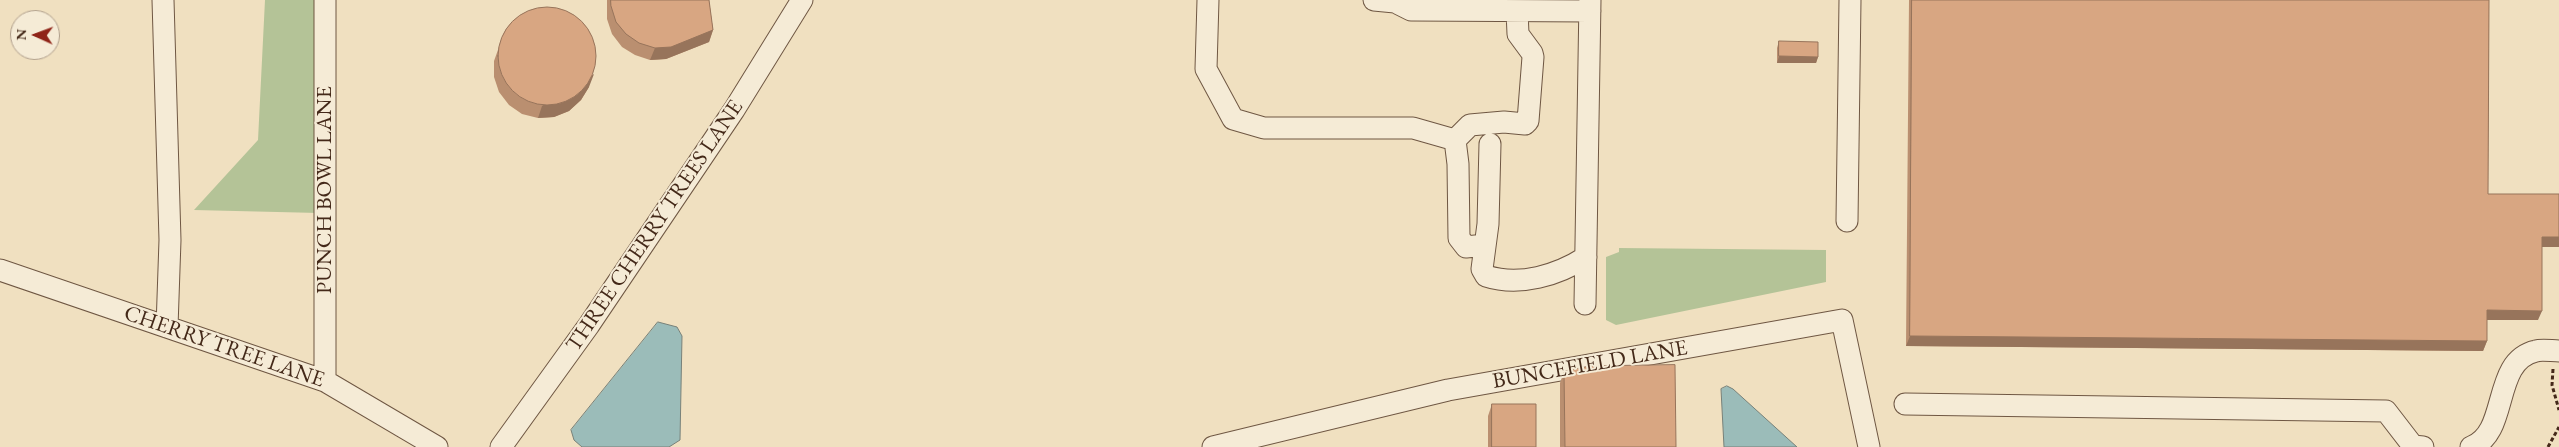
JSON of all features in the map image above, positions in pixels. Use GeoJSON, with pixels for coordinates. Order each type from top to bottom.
{"type":"FeatureCollection","features":[{"type":"Feature","properties":{"kind":"street"},"geometry":{"type":"LineString","coordinates":[[163,0],[170,240],[167,327]]}},
{"type":"Feature","properties":{"kind":"street","name":"PUNCH BOWL LANE"},"geometry":{"type":"LineString","coordinates":[[325,0],[325,380]]}},
{"type":"Feature","properties":{"kind":"street","name":"THREE CHERRY TREES LANE"},"geometry":{"type":"LineString","coordinates":[[501,447],[589,325],[734,110],[802,0]]}},
{"type":"Feature","properties":{"kind":"street"},"geometry":{"type":"LineString","coordinates":[[1208,0],[1206,69],[1233,119],[1264,128],[1413,128],[1455,140]]}},
{"type":"Feature","properties":{"kind":"street"},"geometry":{"type":"LineString","coordinates":[[1374,0],[1395,2],[1411,10],[1517,11],[1590,6],[1586,304]]}},
{"type":"Feature","properties":{"kind":"street"},"geometry":{"type":"LineString","coordinates":[[1847,220],[1850,0]]}},
{"type":"Feature","properties":{"kind":"street"},"geometry":{"type":"LineString","coordinates":[[1455,140],[1470,126],[1504,122],[1525,124],[1528,122],[1533,57],[1518,34],[1517,11]]}},
{"type":"Feature","properties":{"kind":"street"},"geometry":{"type":"LineString","coordinates":[[1455,140],[1458,164],[1459,238],[1466,248],[1485,245]]}},
{"type":"Feature","properties":{"kind":"street"},"geometry":{"type":"LineString","coordinates":[[1490,144],[1488,224],[1482,269],[1486,276],[1496,279],[1549,276],[1569,268],[1586,257]]}},
{"type":"Feature","properties":{"kind":"street","name":"CHERRY TREE LANE"},"geometry":{"type":"LineString","coordinates":[[0,270],[325,380],[437,447]]}},
{"type":"Feature","properties":{"kind":"street","name":"BUNCEFIELD LANE"},"geometry":{"type":"LineString","coordinates":[[1213,447],[1448,390],[1842,320],[1869,447]]}},
{"type":"Feature","properties":{"kind":"street"},"geometry":{"type":"LineString","coordinates":[[2471,447],[2479,444],[2491,428],[2510,372],[2521,358],[2536,351],[2556,358]]}},
{"type":"Feature","properties":{"kind":"street"},"geometry":{"type":"LineString","coordinates":[[1905,404],[2386,411],[2413,446],[2423,447]]}},
{"type":"Feature","properties":{"kind":"path"},"geometry":{"type":"LineString","coordinates":[[2556,358],[2552,385],[2559,410]]}},
{"type":"Feature","properties":{"kind":"path"},"geometry":{"type":"LineString","coordinates":[[2548,447],[2559,427]]}},
{"type":"Feature","properties":{"kind":"green space"},"geometry":{"type":"Polygon","coordinates":[[[265,0],[315,0],[319,213],[194,210],[258,140],[265,0]]]}},
{"type":"Feature","properties":{"kind":"green space"},"geometry":{"type":"Polygon","coordinates":[[[1619,248],[1826,250],[1826,282],[1616,325],[1606,320],[1606,257],[1619,252],[1619,248]]]}},
{"type":"Feature","properties":{"kind":"water"},"geometry":{"type":"Polygon","coordinates":[[[658,322],[677,327],[682,336],[680,440],[669,447],[582,447],[574,440],[571,430],[658,322]]]}},
{"type":"Feature","properties":{"kind":"water"},"geometry":{"type":"Polygon","coordinates":[[[1727,386],[1733,389],[1797,447],[1724,447],[1721,389],[1727,386]]]}},
{"type":"Feature","properties":{"kind":"building"},"geometry":{"type":"Polygon","coordinates":[[[611,0],[709,0],[713,30],[671,47],[655,48],[639,43],[626,34],[616,22],[611,0]]]}},
{"type":"Feature","properties":{"kind":"building"},"geometry":{"type":"Polygon","coordinates":[[[1912,0],[2489,0],[2488,194],[2559,194],[2559,237],[2542,237],[2542,311],[2487,310],[2487,341],[1910,336],[1912,0]]]}},
{"type":"Feature","properties":{"kind":"building"},"geometry":{"type":"Polygon","coordinates":[[[547,7],[566,10],[582,21],[593,37],[596,56],[593,75],[582,91],[566,102],[547,105],[528,102],[512,91],[501,75],[498,56],[501,37],[512,21],[528,10],[547,7]]]}},
{"type":"Feature","properties":{"kind":"building"},"geometry":{"type":"Polygon","coordinates":[[[1779,41],[1818,42],[1818,57],[1779,56],[1779,41]]]}},
{"type":"Feature","properties":{"kind":"building"},"geometry":{"type":"Polygon","coordinates":[[[1675,365],[1676,447],[1565,447],[1564,371],[1590,366],[1675,365]]]}},
{"type":"Feature","properties":{"kind":"building"},"geometry":{"type":"Polygon","coordinates":[[[1492,404],[1536,404],[1536,447],[1492,447],[1492,404]]]}}]}
